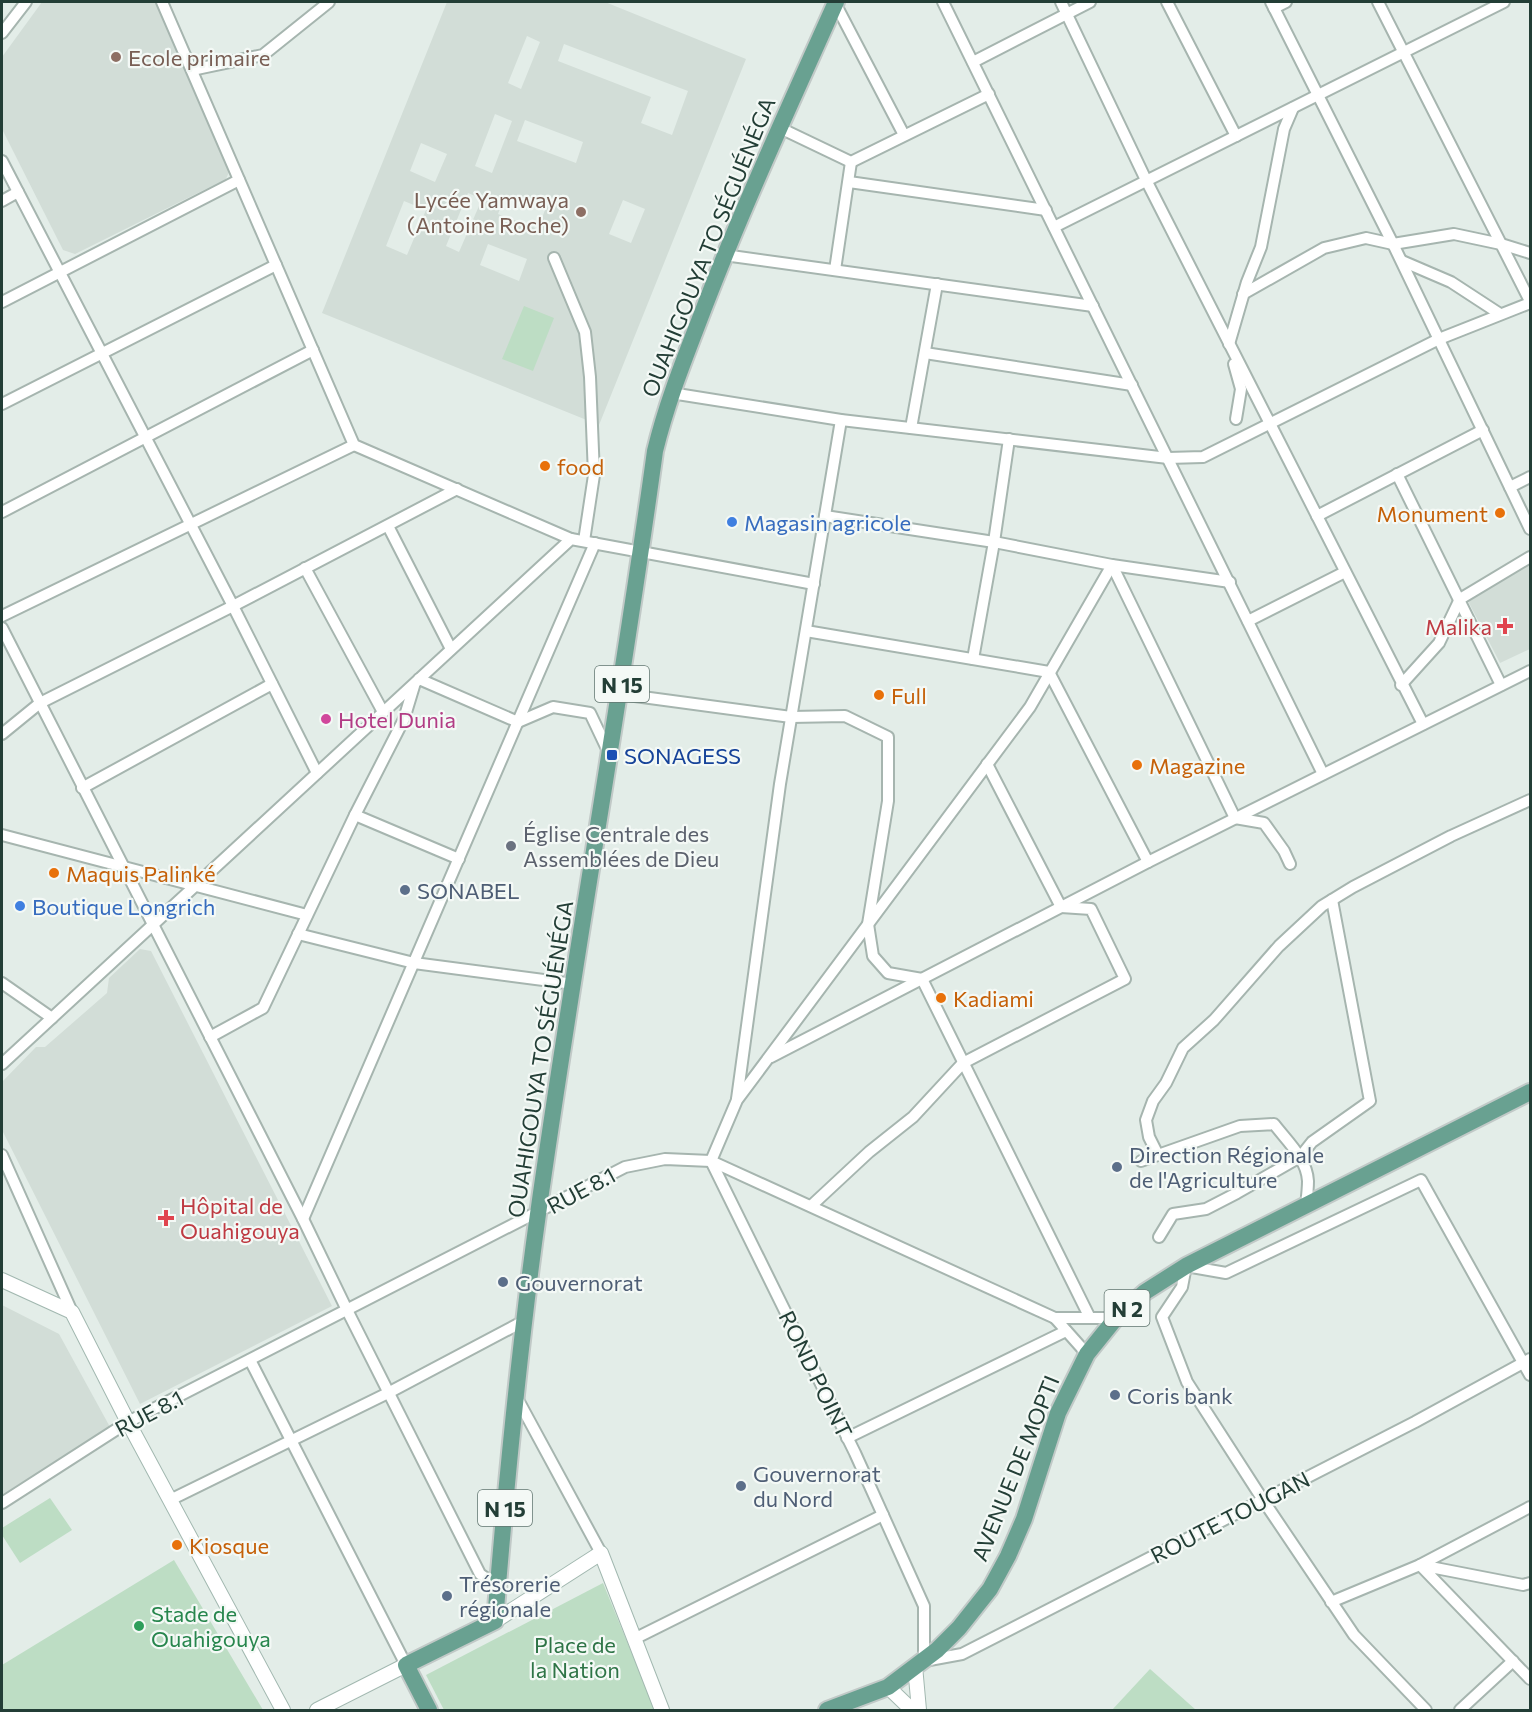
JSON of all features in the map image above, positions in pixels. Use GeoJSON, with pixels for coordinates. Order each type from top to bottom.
{"type":"FeatureCollection","features":[{"type":"Feature","properties":{"kind":"main road","name":"OUAHIGOUYA TO SÉGUÉNÉGA"},"geometry":{"type":"LineString","coordinates":[[495,1621],[515,1396],[538,1213],[642,552],[655,451],[671,393],[724,255],[835,2]]}},
{"type":"Feature","properties":{"kind":"main road","name":"AVENUE DE MOPTI"},"geometry":{"type":"LineString","coordinates":[[827,1710],[888,1687],[920,1663],[959,1628],[990,1589],[1024,1519],[1058,1413],[1087,1354],[1116,1318],[1145,1292],[1186,1266],[1530,1092]]}},
{"type":"Feature","properties":{"kind":"main road"},"geometry":{"type":"LineString","coordinates":[[2,1280],[72,1312],[128,1422],[283,1710]]}},
{"type":"Feature","properties":{"kind":"main road"},"geometry":{"type":"LineString","coordinates":[[317,1710],[495,1621],[601,1553],[662,1710]]}},
{"type":"Feature","properties":{"kind":"main road"},"geometry":{"type":"LineString","coordinates":[[919,1710],[920,1663]]}},
{"type":"Feature","properties":{"kind":"main road"},"geometry":{"type":"LineString","coordinates":[[406,1665],[429,1710]]}},
{"type":"Feature","properties":{"kind":"main road"},"geometry":{"type":"LineString","coordinates":[[888,1687],[912,1710]]}},
{"type":"Feature","properties":{"kind":"street"},"geometry":{"type":"LineString","coordinates":[[2,33],[26,2]]}},
{"type":"Feature","properties":{"kind":"street"},"geometry":{"type":"LineString","coordinates":[[162,2],[354,445],[571,539],[814,584]]}},
{"type":"Feature","properties":{"kind":"street"},"geometry":{"type":"LineString","coordinates":[[192,70],[263,55],[329,2]]}},
{"type":"Feature","properties":{"kind":"street"},"geometry":{"type":"LineString","coordinates":[[835,2],[904,135]]}},
{"type":"Feature","properties":{"kind":"street"},"geometry":{"type":"LineString","coordinates":[[943,2],[1323,774]]}},
{"type":"Feature","properties":{"kind":"street"},"geometry":{"type":"LineString","coordinates":[[1060,2],[1146,180],[1401,685],[1423,724]]}},
{"type":"Feature","properties":{"kind":"street"},"geometry":{"type":"LineString","coordinates":[[972,62],[1090,2]]}},
{"type":"Feature","properties":{"kind":"street"},"geometry":{"type":"LineString","coordinates":[[1167,2],[1236,136]]}},
{"type":"Feature","properties":{"kind":"street"},"geometry":{"type":"LineString","coordinates":[[1286,2],[1272,5],[1402,261],[1530,529]]}},
{"type":"Feature","properties":{"kind":"street"},"geometry":{"type":"LineString","coordinates":[[671,393],[841,420],[1168,458],[1203,457],[1439,339],[1530,302],[1378,2]]}},
{"type":"Feature","properties":{"kind":"street"},"geometry":{"type":"LineString","coordinates":[[1054,228],[1504,2]]}},
{"type":"Feature","properties":{"kind":"street"},"geometry":{"type":"LineString","coordinates":[[851,162],[989,94]]}},
{"type":"Feature","properties":{"kind":"street"},"geometry":{"type":"LineString","coordinates":[[1236,419],[1241,389],[1228,342],[1261,247],[1284,129],[1293,108]]}},
{"type":"Feature","properties":{"kind":"street"},"geometry":{"type":"LineString","coordinates":[[780,128],[851,162]]}},
{"type":"Feature","properties":{"kind":"street"},"geometry":{"type":"LineString","coordinates":[[2,161],[191,524],[317,773]]}},
{"type":"Feature","properties":{"kind":"street"},"geometry":{"type":"LineString","coordinates":[[835,270],[851,162]]}},
{"type":"Feature","properties":{"kind":"street"},"geometry":{"type":"LineString","coordinates":[[2,302],[239,180]]}},
{"type":"Feature","properties":{"kind":"street"},"geometry":{"type":"LineString","coordinates":[[849,182],[1046,210]]}},
{"type":"Feature","properties":{"kind":"street"},"geometry":{"type":"LineString","coordinates":[[2,201],[18,192]]}},
{"type":"Feature","properties":{"kind":"street"},"geometry":{"type":"LineString","coordinates":[[1244,294],[1324,248],[1366,238],[1393,244],[1455,234],[1501,244],[1530,254]]}},
{"type":"Feature","properties":{"kind":"street"},"geometry":{"type":"LineString","coordinates":[[724,255],[1093,306]]}},
{"type":"Feature","properties":{"kind":"street"},"geometry":{"type":"LineString","coordinates":[[303,1219],[518,722],[589,542],[594,475],[590,376],[585,332],[554,258]]}},
{"type":"Feature","properties":{"kind":"street"},"geometry":{"type":"LineString","coordinates":[[1402,261],[1450,282],[1500,315]]}},
{"type":"Feature","properties":{"kind":"street"},"geometry":{"type":"LineString","coordinates":[[2,404],[276,265]]}},
{"type":"Feature","properties":{"kind":"street"},"geometry":{"type":"LineString","coordinates":[[911,428],[937,284]]}},
{"type":"Feature","properties":{"kind":"street"},"geometry":{"type":"LineString","coordinates":[[2,512],[313,350]]}},
{"type":"Feature","properties":{"kind":"street"},"geometry":{"type":"LineString","coordinates":[[925,353],[1132,385]]}},
{"type":"Feature","properties":{"kind":"street"},"geometry":{"type":"LineString","coordinates":[[711,1161],[736,1100],[791,717],[841,420]]}},
{"type":"Feature","properties":{"kind":"street"},"geometry":{"type":"LineString","coordinates":[[1317,516],[1483,430]]}},
{"type":"Feature","properties":{"kind":"street"},"geometry":{"type":"LineString","coordinates":[[973,659],[994,542],[1009,439]]}},
{"type":"Feature","properties":{"kind":"street"},"geometry":{"type":"LineString","coordinates":[[2,616],[354,445]]}},
{"type":"Feature","properties":{"kind":"street"},"geometry":{"type":"LineString","coordinates":[[1397,474],[1501,685]]}},
{"type":"Feature","properties":{"kind":"street"},"geometry":{"type":"LineString","coordinates":[[1510,487],[1530,477]]}},
{"type":"Feature","properties":{"kind":"street"},"geometry":{"type":"LineString","coordinates":[[2,734],[40,703],[233,606],[457,489]]}},
{"type":"Feature","properties":{"kind":"street"},"geometry":{"type":"LineString","coordinates":[[825,516],[994,542],[1112,565],[1230,582]]}},
{"type":"Feature","properties":{"kind":"street"},"geometry":{"type":"LineString","coordinates":[[388,526],[451,649]]}},
{"type":"Feature","properties":{"kind":"street"},"geometry":{"type":"LineString","coordinates":[[2,1064],[571,539]]}},
{"type":"Feature","properties":{"kind":"street"},"geometry":{"type":"LineString","coordinates":[[1401,685],[1439,643],[1460,598],[1530,557]]}},
{"type":"Feature","properties":{"kind":"street"},"geometry":{"type":"LineString","coordinates":[[736,1100],[1030,707],[1112,565]]}},
{"type":"Feature","properties":{"kind":"street"},"geometry":{"type":"LineString","coordinates":[[1112,565],[1235,818]]}},
{"type":"Feature","properties":{"kind":"street"},"geometry":{"type":"LineString","coordinates":[[305,568],[383,712]]}},
{"type":"Feature","properties":{"kind":"street"},"geometry":{"type":"LineString","coordinates":[[1248,621],[1345,572]]}},
{"type":"Feature","properties":{"kind":"street"},"geometry":{"type":"LineString","coordinates":[[2,628],[303,1219],[480,1574],[497,1586]]}},
{"type":"Feature","properties":{"kind":"street"},"geometry":{"type":"LineString","coordinates":[[806,631],[1049,672]]}},
{"type":"Feature","properties":{"kind":"street"},"geometry":{"type":"LineString","coordinates":[[768,1059],[1148,862],[1530,671]]}},
{"type":"Feature","properties":{"kind":"street"},"geometry":{"type":"LineString","coordinates":[[1049,672],[1148,862]]}},
{"type":"Feature","properties":{"kind":"street"},"geometry":{"type":"LineString","coordinates":[[416,682],[518,722],[553,707],[590,713],[610,755]]}},
{"type":"Feature","properties":{"kind":"street"},"geometry":{"type":"LineString","coordinates":[[210,1037],[263,1008],[355,815],[404,719],[416,682]]}},
{"type":"Feature","properties":{"kind":"street"},"geometry":{"type":"LineString","coordinates":[[82,788],[272,684]]}},
{"type":"Feature","properties":{"kind":"street"},"geometry":{"type":"LineString","coordinates":[[620,694],[791,717],[845,716],[888,737],[888,801],[868,924],[873,956],[888,973],[921,979]]}},
{"type":"Feature","properties":{"kind":"street"},"geometry":{"type":"LineString","coordinates":[[987,764],[1061,907]]}},
{"type":"Feature","properties":{"kind":"street"},"geometry":{"type":"LineString","coordinates":[[1158,1155],[1149,1137],[1146,1120],[1153,1101],[1166,1083],[1183,1048],[1214,1020],[1279,946],[1322,906],[1332,900],[1451,836],[1530,800]]}},
{"type":"Feature","properties":{"kind":"street"},"geometry":{"type":"LineString","coordinates":[[355,815],[459,859]]}},
{"type":"Feature","properties":{"kind":"street"},"geometry":{"type":"LineString","coordinates":[[1235,818],[1264,824],[1284,851],[1290,864]]}},
{"type":"Feature","properties":{"kind":"street"},"geometry":{"type":"LineString","coordinates":[[2,835],[307,915]]}},
{"type":"Feature","properties":{"kind":"street"},"geometry":{"type":"LineString","coordinates":[[1159,1237],[1173,1214],[1206,1209],[1300,1157],[1312,1142],[1370,1101],[1332,900]]}},
{"type":"Feature","properties":{"kind":"street"},"geometry":{"type":"LineString","coordinates":[[811,1206],[869,1152],[913,1117],[963,1063],[1125,979],[1091,909],[1061,907]]}},
{"type":"Feature","properties":{"kind":"street"},"geometry":{"type":"LineString","coordinates":[[298,934],[414,963],[574,984]]}},
{"type":"Feature","properties":{"kind":"street"},"geometry":{"type":"LineString","coordinates":[[921,979],[1090,1318]]}},
{"type":"Feature","properties":{"kind":"street"},"geometry":{"type":"LineString","coordinates":[[2,983],[52,1018]]}},
{"type":"Feature","properties":{"kind":"street"},"geometry":{"type":"LineString","coordinates":[[1141,1161],[1240,1126],[1274,1124],[1300,1157],[1306,1169],[1308,1180],[1306,1205]]}},
{"type":"Feature","properties":{"kind":"street"},"geometry":{"type":"LineString","coordinates":[[2,1155],[72,1312]]}},
{"type":"Feature","properties":{"kind":"street","name":"RUE 8.1"},"geometry":{"type":"LineString","coordinates":[[2,1503],[128,1422],[625,1167],[665,1159],[711,1161],[1055,1318],[1116,1318]]}},
{"type":"Feature","properties":{"kind":"street","name":"ROND POINT"},"geometry":{"type":"LineString","coordinates":[[711,1161],[847,1438],[924,1606],[920,1663]]}},
{"type":"Feature","properties":{"kind":"street"},"geometry":{"type":"LineString","coordinates":[[1426,1710],[1354,1635],[1331,1602],[1187,1382],[1162,1317],[1182,1287],[1186,1266],[1226,1272],[1421,1180],[1527,1361],[1530,1375]]}},
{"type":"Feature","properties":{"kind":"street","name":"RUE 8.1"},"geometry":{"type":"LineString","coordinates":[[1055,1318],[1087,1354]]}},
{"type":"Feature","properties":{"kind":"street"},"geometry":{"type":"LineString","coordinates":[[170,1500],[388,1393],[524,1321]]}},
{"type":"Feature","properties":{"kind":"street"},"geometry":{"type":"LineString","coordinates":[[847,1438],[1066,1331]]}},
{"type":"Feature","properties":{"kind":"street"},"geometry":{"type":"LineString","coordinates":[[250,1360],[406,1665]]}},
{"type":"Feature","properties":{"kind":"street","name":"ROUTE TOUGAN"},"geometry":{"type":"LineString","coordinates":[[920,1663],[962,1654],[1415,1422],[1527,1361]]}},
{"type":"Feature","properties":{"kind":"street"},"geometry":{"type":"LineString","coordinates":[[515,1396],[601,1553]]}},
{"type":"Feature","properties":{"kind":"street"},"geometry":{"type":"LineString","coordinates":[[1331,1602],[1420,1565],[1530,1507]]}},
{"type":"Feature","properties":{"kind":"street"},"geometry":{"type":"LineString","coordinates":[[634,1639],[882,1515]]}},
{"type":"Feature","properties":{"kind":"street"},"geometry":{"type":"LineString","coordinates":[[1420,1565],[1523,1585],[1530,1583]]}},
{"type":"Feature","properties":{"kind":"street"},"geometry":{"type":"LineString","coordinates":[[1420,1565],[1530,1679]]}},
{"type":"Feature","properties":{"kind":"street"},"geometry":{"type":"LineString","coordinates":[[1460,1710],[1513,1661]]}},
{"type":"Feature","properties":{"kind":"shaded area"},"geometry":{"type":"Polygon","coordinates":[[[42,2],[159,2],[231,167],[226,179],[75,254],[63,250],[2,129],[2,57],[42,2]]]}},
{"type":"Feature","properties":{"kind":"shaded area","name":"Lycée Yamwaya (Antoine Roche)"},"geometry":{"type":"Polygon","coordinates":[[[447,2],[605,2],[746,59],[599,425],[322,313],[447,2]],[[527,36],[508,83],[521,89],[540,42],[527,36]],[[564,44],[558,61],[651,97],[641,123],[672,135],[688,91],[564,44]],[[495,114],[475,166],[492,173],[512,121],[495,114]],[[525,120],[517,141],[576,163],[583,142],[525,120]],[[421,143],[410,171],[435,182],[447,154],[421,143]],[[468,193],[446,246],[459,252],[482,199],[468,193]],[[505,195],[498,214],[538,229],[545,210],[505,195]],[[623,200],[609,234],[631,243],[645,209],[623,200]],[[404,201],[386,246],[407,255],[426,210],[404,201]],[[488,244],[480,265],[519,281],[527,259],[488,244]]]}},
{"type":"Feature","properties":{"kind":"shaded area","name":"Malika"},"geometry":{"type":"Polygon","coordinates":[[[1530,560],[1530,649],[1500,663],[1469,603],[1472,586],[1530,560]]]}},
{"type":"Feature","properties":{"kind":"shaded area","name":"Hôpital de Ouahigouya"},"geometry":{"type":"Polygon","coordinates":[[[140,949],[151,951],[332,1306],[140,1404],[2,1130],[2,1082],[36,1047],[45,1047],[107,993],[109,978],[140,949]]]}},
{"type":"Feature","properties":{"kind":"shaded area"},"geometry":{"type":"Polygon","coordinates":[[[2,1305],[59,1334],[110,1427],[2,1495],[2,1305]]]}},
{"type":"Feature","properties":{"kind":"green space"},"geometry":{"type":"Polygon","coordinates":[[[524,306],[554,318],[533,371],[502,359],[524,306]]]}},
{"type":"Feature","properties":{"kind":"green space"},"geometry":{"type":"Polygon","coordinates":[[[50,1498],[72,1530],[20,1563],[2,1535],[2,1528],[50,1498]]]}},
{"type":"Feature","properties":{"kind":"green space","name":"Stade de Ouahigouya"},"geometry":{"type":"Polygon","coordinates":[[[174,1560],[263,1710],[2,1710],[2,1665],[174,1560]]]}},
{"type":"Feature","properties":{"kind":"green space","name":"Place de la Nation"},"geometry":{"type":"Polygon","coordinates":[[[603,1583],[655,1710],[444,1710],[426,1675],[603,1583]]]}},
{"type":"Feature","properties":{"kind":"green space"},"geometry":{"type":"Polygon","coordinates":[[[1150,1669],[1196,1710],[1112,1710],[1150,1669]]]}},
{"type":"Feature","properties":{"kind":"place","name":"Ecole primaire"},"geometry":{"type":"Point","coordinates":[116,57]}},
{"type":"Feature","properties":{"kind":"place","name":"Lycée Yamwaya (Antoine Roche)"},"geometry":{"type":"Point","coordinates":[581,212]}},
{"type":"Feature","properties":{"kind":"place","name":"food"},"geometry":{"type":"Point","coordinates":[545,466]}},
{"type":"Feature","properties":{"kind":"place","name":"Monument"},"geometry":{"type":"Point","coordinates":[1500,513]}},
{"type":"Feature","properties":{"kind":"place","name":"Magasin agricole"},"geometry":{"type":"Point","coordinates":[732,522]}},
{"type":"Feature","properties":{"kind":"place","name":"Malika"},"geometry":{"type":"Point","coordinates":[1505,626]}},
{"type":"Feature","properties":{"kind":"place","name":"Full"},"geometry":{"type":"Point","coordinates":[879,695]}},
{"type":"Feature","properties":{"kind":"place","name":"Hotel Dunia"},"geometry":{"type":"Point","coordinates":[326,719]}},
{"type":"Feature","properties":{"kind":"place","name":"SONAGESS"},"geometry":{"type":"Point","coordinates":[612,755]}},
{"type":"Feature","properties":{"kind":"place","name":"Magazine"},"geometry":{"type":"Point","coordinates":[1137,765]}},
{"type":"Feature","properties":{"kind":"place","name":"Église Centrale des Assemblées de Dieu"},"geometry":{"type":"Point","coordinates":[511,846]}},
{"type":"Feature","properties":{"kind":"place","name":"Maquis Palinké"},"geometry":{"type":"Point","coordinates":[54,873]}},
{"type":"Feature","properties":{"kind":"place","name":"SONABEL"},"geometry":{"type":"Point","coordinates":[405,890]}},
{"type":"Feature","properties":{"kind":"place","name":"Boutique Longrich"},"geometry":{"type":"Point","coordinates":[20,906]}},
{"type":"Feature","properties":{"kind":"place","name":"Kadiami"},"geometry":{"type":"Point","coordinates":[941,998]}},
{"type":"Feature","properties":{"kind":"place","name":"Direction Régionale de l'Agriculture"},"geometry":{"type":"Point","coordinates":[1117,1167]}},
{"type":"Feature","properties":{"kind":"place","name":"Hôpital de Ouahigouya"},"geometry":{"type":"Point","coordinates":[166,1218]}},
{"type":"Feature","properties":{"kind":"place","name":"Gouvernorat"},"geometry":{"type":"Point","coordinates":[503,1282]}},
{"type":"Feature","properties":{"kind":"place","name":"Coris bank"},"geometry":{"type":"Point","coordinates":[1115,1395]}},
{"type":"Feature","properties":{"kind":"place","name":"Gouvernorat du Nord"},"geometry":{"type":"Point","coordinates":[741,1486]}},
{"type":"Feature","properties":{"kind":"place","name":"Kiosque"},"geometry":{"type":"Point","coordinates":[177,1545]}},
{"type":"Feature","properties":{"kind":"place","name":"Trésorerie régionale"},"geometry":{"type":"Point","coordinates":[447,1596]}},
{"type":"Feature","properties":{"kind":"place","name":"Stade de Ouahigouya"},"geometry":{"type":"Point","coordinates":[139,1626]}}]}
